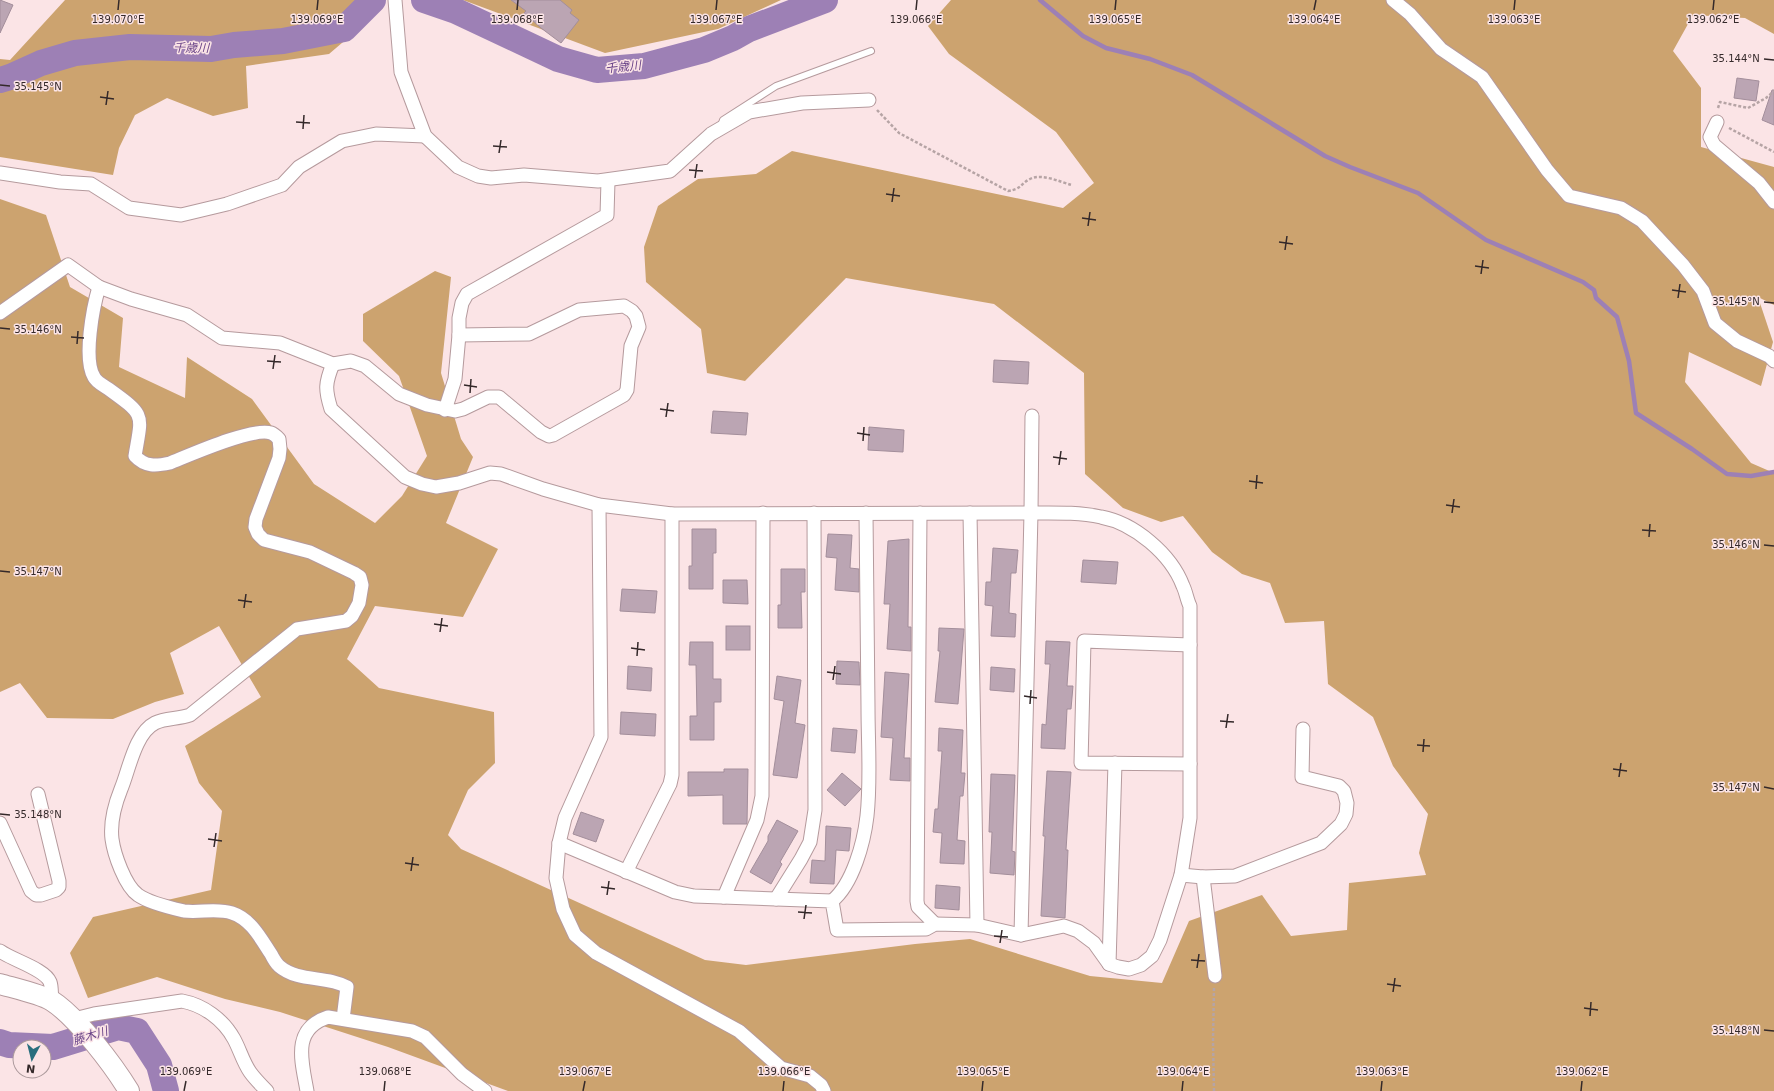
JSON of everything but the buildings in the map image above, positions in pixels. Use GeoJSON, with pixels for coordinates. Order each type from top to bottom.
{"type":"FeatureCollection","features":[{"type":"Feature","properties":{"kind":"main road"},"geometry":{"type":"LineString","coordinates":[[0,984],[52,1001],[78,1024],[129,1091]]}},
{"type":"Feature","properties":{"kind":"street"},"geometry":{"type":"LineString","coordinates":[[1393,0],[1410,14],[1441,49],[1482,77],[1547,170],[1569,196],[1621,208],[1642,221],[1683,265],[1703,291],[1716,323],[1737,341],[1769,356],[1774,362]]}},
{"type":"Feature","properties":{"kind":"street"},"geometry":{"type":"LineString","coordinates":[[396,4],[401,72],[425,136],[458,167],[478,176],[491,178],[524,175],[608,181],[670,172],[711,134],[749,112],[802,103],[869,100]]}},
{"type":"Feature","properties":{"kind":"street"},"geometry":{"type":"LineString","coordinates":[[1717,122],[1710,138],[1714,145],[1759,183],[1774,202]]}},
{"type":"Feature","properties":{"kind":"street"},"geometry":{"type":"LineString","coordinates":[[0,173],[60,182],[91,184],[129,208],[181,215],[220,206],[282,185],[298,167],[342,141],[376,134],[425,136]]}},
{"type":"Feature","properties":{"kind":"street"},"geometry":{"type":"LineString","coordinates":[[445,410],[455,379],[459,335],[458,318],[462,302],[467,294],[606,215],[608,181]]}},
{"type":"Feature","properties":{"kind":"street"},"geometry":{"type":"LineString","coordinates":[[0,313],[68,265],[99,287],[131,299],[187,315],[222,338],[280,343],[333,364],[351,361],[365,366],[399,394],[445,410],[455,411],[463,409],[488,397],[499,397],[545,435],[553,435],[624,395],[627,390],[631,346],[638,333],[638,321],[632,311],[624,306],[617,306],[579,310],[529,334],[459,335]]}},
{"type":"Feature","properties":{"kind":"street"},"geometry":{"type":"LineString","coordinates":[[99,287],[94,305],[89,343],[91,368],[94,378],[134,408],[139,415],[140,422],[135,456],[140,462],[150,465],[170,463],[258,432],[272,434],[279,439],[279,458],[256,519],[254,527],[258,534],[264,540],[310,552],[354,573],[360,577],[362,585],[359,604],[352,616],[346,622],[297,629],[190,715],[155,723],[143,732],[114,806],[112,838],[124,878],[138,895],[171,908],[186,911],[233,913],[245,920],[256,932],[278,965],[288,973],[299,977],[341,983],[347,987],[343,1019]]}},
{"type":"Feature","properties":{"kind":"street"},"geometry":{"type":"LineString","coordinates":[[333,364],[326,380],[327,396],[331,409],[405,477],[422,484],[436,487],[459,483],[490,473],[501,474],[543,489],[599,505],[672,514],[1072,514],[1102,517],[1129,526],[1155,546],[1174,568],[1183,585],[1190,606],[1190,818],[1181,875],[1160,940],[1152,956],[1141,965],[1129,969],[1109,964],[1094,943],[1078,931],[1064,926],[1021,935],[977,925],[935,924],[926,929],[837,930],[832,901]]}},
{"type":"Feature","properties":{"kind":"street"},"geometry":{"type":"LineString","coordinates":[[1021,935],[1032,416]]}},
{"type":"Feature","properties":{"kind":"street"},"geometry":{"type":"LineString","coordinates":[[599,505],[601,737],[565,818],[559,843],[556,878],[563,909],[575,935],[596,953],[739,1031],[781,1068],[810,1076],[821,1085],[824,1091]]}},
{"type":"Feature","properties":{"kind":"street"},"geometry":{"type":"LineString","coordinates":[[724,897],[757,820],[762,796],[763,513]]}},
{"type":"Feature","properties":{"kind":"street"},"geometry":{"type":"LineString","coordinates":[[776,899],[802,859],[810,842],[815,810],[814,513]]}},
{"type":"Feature","properties":{"kind":"street"},"geometry":{"type":"LineString","coordinates":[[559,843],[675,892],[694,896],[832,901],[840,894],[856,862],[867,816],[866,513]]}},
{"type":"Feature","properties":{"kind":"street"},"geometry":{"type":"LineString","coordinates":[[920,513],[917,901],[918,907],[935,924]]}},
{"type":"Feature","properties":{"kind":"street"},"geometry":{"type":"LineString","coordinates":[[970,513],[977,925]]}},
{"type":"Feature","properties":{"kind":"street"},"geometry":{"type":"LineString","coordinates":[[626,872],[670,784],[672,775],[672,514]]}},
{"type":"Feature","properties":{"kind":"street"},"geometry":{"type":"LineString","coordinates":[[1190,645],[1084,641],[1081,763],[1190,764]]}},
{"type":"Feature","properties":{"kind":"street"},"geometry":{"type":"LineString","coordinates":[[1181,875],[1203,877],[1235,876],[1242,874],[1321,843],[1341,824],[1346,814],[1347,803],[1344,791],[1339,786],[1302,777],[1304,729]]}},
{"type":"Feature","properties":{"kind":"street"},"geometry":{"type":"LineString","coordinates":[[1109,964],[1115,764]]}},
{"type":"Feature","properties":{"kind":"street"},"geometry":{"type":"LineString","coordinates":[[0,823],[31,891],[36,895],[41,895],[56,890],[59,887],[59,881],[38,794]]}},
{"type":"Feature","properties":{"kind":"street"},"geometry":{"type":"LineString","coordinates":[[1203,877],[1215,976]]}},
{"type":"Feature","properties":{"kind":"street"},"geometry":{"type":"LineString","coordinates":[[0,951],[44,974],[50,982],[52,1001]]}},
{"type":"Feature","properties":{"kind":"street"},"geometry":{"type":"LineString","coordinates":[[78,1024],[94,1014],[182,1001],[194,1003],[223,1024],[233,1038],[251,1073],[267,1091]]}},
{"type":"Feature","properties":{"kind":"street"},"geometry":{"type":"LineString","coordinates":[[307,1091],[301,1047],[303,1038],[321,1019],[328,1017],[412,1031],[425,1037],[462,1074],[485,1091]]}},
{"type":"Feature","properties":{"kind":"lane"},"geometry":{"type":"LineString","coordinates":[[719,129],[723,120],[776,86],[871,51]]}},
{"type":"Feature","properties":{"kind":"path"},"geometry":{"type":"LineString","coordinates":[[1774,91],[1766,98],[1748,108],[1720,102],[1716,113],[1717,122],[1774,152]]}},
{"type":"Feature","properties":{"kind":"path"},"geometry":{"type":"LineString","coordinates":[[869,100],[899,133],[1008,191],[1017,190],[1030,179],[1043,178],[1072,185]]}},
{"type":"Feature","properties":{"kind":"path"},"geometry":{"type":"LineString","coordinates":[[1214,1091],[1213,1041],[1215,976]]}},
{"type":"Feature","properties":{"kind":"shaded area"},"geometry":{"type":"Polygon","coordinates":[[[65,0],[372,0],[383,8],[329,54],[246,66],[248,108],[213,116],[167,98],[135,115],[119,148],[113,175],[0,157],[0,59],[10,60],[65,0]]]}},
{"type":"Feature","properties":{"kind":"shaded area"},"geometry":{"type":"Polygon","coordinates":[[[463,0],[781,0],[718,29],[605,53],[463,0]]]}},
{"type":"Feature","properties":{"kind":"shaded area"},"geometry":{"type":"Polygon","coordinates":[[[951,0],[1774,0],[1774,34],[1745,18],[1693,15],[1673,51],[1701,88],[1701,147],[1774,167],[1774,305],[1758,297],[1773,342],[1761,386],[1689,352],[1685,382],[1751,463],[1774,473],[1774,1091],[508,1091],[388,1047],[280,1012],[225,999],[157,977],[88,998],[70,953],[93,917],[211,890],[222,811],[199,783],[185,746],[261,697],[219,626],[170,653],[184,694],[155,702],[113,719],[47,718],[20,683],[0,692],[0,199],[46,215],[70,287],[123,318],[119,367],[185,398],[187,357],[252,399],[314,484],[375,523],[402,496],[427,456],[399,376],[363,341],[363,314],[435,271],[451,277],[441,373],[461,439],[473,457],[446,523],[498,549],[463,617],[375,606],[347,659],[379,688],[494,712],[495,763],[468,790],[448,835],[461,849],[705,960],[746,965],[915,944],[970,939],[1090,976],[1162,983],[1189,921],[1262,895],[1291,936],[1347,930],[1349,883],[1426,875],[1419,853],[1428,814],[1393,766],[1373,717],[1328,684],[1324,621],[1285,623],[1270,583],[1242,574],[1212,552],[1183,516],[1161,522],[1123,508],[1085,474],[1084,373],[994,304],[846,278],[745,381],[707,373],[701,329],[646,282],[644,247],[658,206],[698,179],[756,174],[792,151],[1063,208],[1094,183],[1056,132],[949,54],[928,26],[951,0]]]}},
{"type":"Feature","properties":{"kind":"waterway","name":"千歳川"},"geometry":{"type":"LineString","coordinates":[[0,80],[41,63],[75,53],[130,47],[211,49],[234,45],[283,41],[344,29],[373,0]]}},
{"type":"Feature","properties":{"kind":"waterway","name":"千歳川"},"geometry":{"type":"LineString","coordinates":[[424,0],[456,11],[558,59],[597,70],[644,66],[704,50],[733,38],[749,29],[825,0]]}},
{"type":"Feature","properties":{"kind":"waterway"},"geometry":{"type":"LineString","coordinates":[[1040,0],[1083,36],[1106,48],[1150,59],[1192,75],[1325,156],[1418,193],[1486,240],[1583,282],[1594,290],[1596,298],[1617,317],[1629,361],[1636,413],[1692,449],[1727,474],[1751,476],[1774,472]]}},
{"type":"Feature","properties":{"kind":"waterway","name":"藤木川"},"geometry":{"type":"LineString","coordinates":[[0,1042],[9,1045],[53,1047],[118,1027],[137,1031],[159,1065],[166,1091]]}}]}
